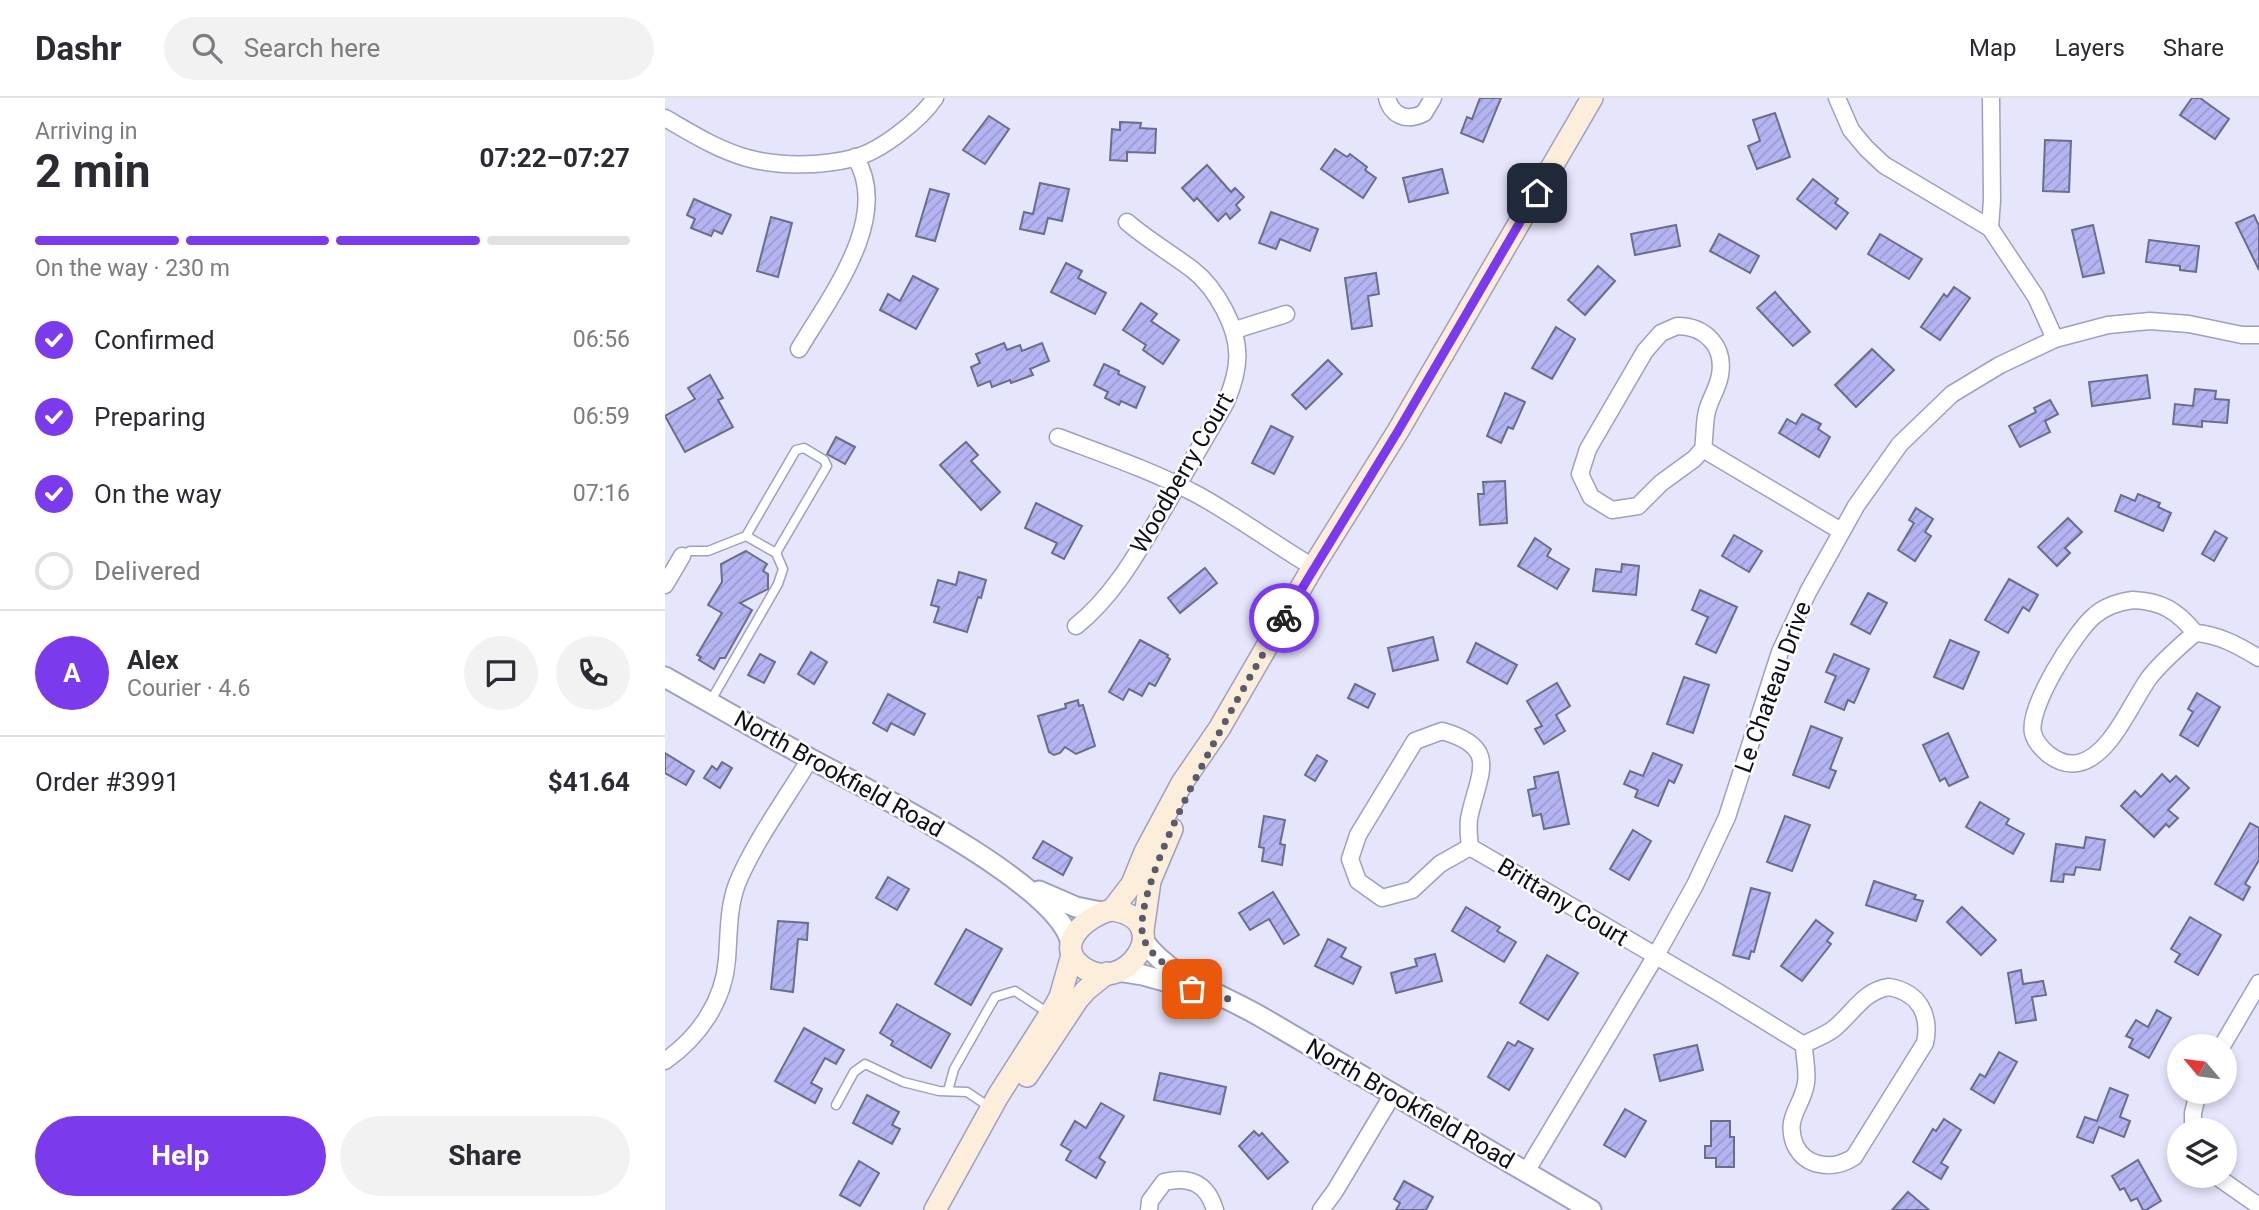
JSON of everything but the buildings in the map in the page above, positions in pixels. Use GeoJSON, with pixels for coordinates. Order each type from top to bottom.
{"type":"FeatureCollection","features":[{"type":"Feature","properties":{"kind":"main road"},"geometry":{"type":"LineString","coordinates":[[935,1210],[991,1108],[1060,997],[1072,949],[1081,926],[1106,911],[1132,884],[1145,852],[1182,783],[1219,729],[1313,567],[1398,431],[1592,98]]}},
{"type":"Feature","properties":{"kind":"main road"},"geometry":{"type":"LineString","coordinates":[[971,1146],[1037,1062],[1086,990],[1112,972],[1134,962],[1140,952],[1146,897],[1153,873],[1219,729]]}},
{"type":"Feature","properties":{"kind":"main road"},"geometry":{"type":"LineString","coordinates":[[1106,911],[1126,913],[1136,919],[1143,935]]}},
{"type":"Feature","properties":{"kind":"main road"},"geometry":{"type":"LineString","coordinates":[[1072,949],[1081,966],[1089,971],[1112,972]]}},
{"type":"Feature","properties":{"kind":"street"},"geometry":{"type":"LineString","coordinates":[[665,118],[716,145],[748,158],[777,163],[806,163],[855,158],[910,125],[936,98]]}},
{"type":"Feature","properties":{"kind":"street"},"geometry":{"type":"LineString","coordinates":[[1387,98],[1389,106],[1395,112],[1409,118],[1424,113],[1433,98]]}},
{"type":"Feature","properties":{"kind":"street"},"geometry":{"type":"LineString","coordinates":[[1837,98],[1851,130],[1884,164],[1990,228],[2036,297],[2055,339]]}},
{"type":"Feature","properties":{"kind":"street"},"geometry":{"type":"LineString","coordinates":[[1990,228],[1991,98]]}},
{"type":"Feature","properties":{"kind":"street"},"geometry":{"type":"LineString","coordinates":[[799,349],[854,254],[863,232],[868,203],[861,167],[855,158]]}},
{"type":"Feature","properties":{"kind":"street","name":"Woodberry Court"},"geometry":{"type":"LineString","coordinates":[[1076,626],[1092,613],[1111,591],[1178,485],[1226,402],[1235,381],[1238,359],[1235,330],[1214,290],[1194,271],[1153,244],[1127,222]]}},
{"type":"Feature","properties":{"kind":"street"},"geometry":{"type":"LineString","coordinates":[[1235,330],[1286,314]]}},
{"type":"Feature","properties":{"kind":"street","name":"Le Chateau Drive"},"geometry":{"type":"LineString","coordinates":[[1526,1172],[1695,885],[1727,817],[1780,652],[1841,531],[1886,462],[1923,420],[1952,394],[2000,365],[2055,339],[2108,325],[2150,321],[2189,324],[2242,335],[2259,335]]}},
{"type":"Feature","properties":{"kind":"street"},"geometry":{"type":"LineString","coordinates":[[1677,326],[1686,326],[1706,334],[1719,352],[1720,375],[1705,422],[1703,449],[1694,459],[1661,483],[1638,506],[1612,510],[1601,505],[1591,497],[1580,474],[1588,449],[1646,351],[1661,333],[1677,326]]}},
{"type":"Feature","properties":{"kind":"street"},"geometry":{"type":"LineString","coordinates":[[1058,437],[1134,465],[1202,497],[1313,567]]}},
{"type":"Feature","properties":{"kind":"street"},"geometry":{"type":"LineString","coordinates":[[1703,449],[1841,531]]}},
{"type":"Feature","properties":{"kind":"street"},"geometry":{"type":"LineString","coordinates":[[665,585],[682,556]]}},
{"type":"Feature","properties":{"kind":"street"},"geometry":{"type":"LineString","coordinates":[[2195,633],[2150,677],[2112,737],[2087,761],[2073,764],[2059,761],[2039,744],[2033,733],[2036,706],[2062,659],[2095,614],[2120,602],[2148,601],[2165,605],[2182,616],[2195,633],[2225,640],[2259,658]]}},
{"type":"Feature","properties":{"kind":"street","name":"North Brookfield Road"},"geometry":{"type":"LineString","coordinates":[[665,677],[965,844],[1010,877],[1061,921],[1068,930],[1072,949]]}},
{"type":"Feature","properties":{"kind":"street","name":"Brittany Court"},"geometry":{"type":"LineString","coordinates":[[1442,731],[1463,737],[1477,749],[1482,762],[1482,774],[1469,817],[1469,847],[1440,864],[1412,890],[1382,898],[1357,881],[1350,859],[1358,835],[1406,753],[1415,741],[1442,731]]}},
{"type":"Feature","properties":{"kind":"street"},"geometry":{"type":"LineString","coordinates":[[665,1061],[684,1047],[699,1030],[719,995],[727,959],[736,886],[810,759]]}},
{"type":"Feature","properties":{"kind":"street","name":"Brittany Court"},"geometry":{"type":"LineString","coordinates":[[1469,847],[1804,1045]]}},
{"type":"Feature","properties":{"kind":"street","name":"North Brookfield Road"},"geometry":{"type":"LineString","coordinates":[[1010,877],[1061,902],[1087,911],[1106,911]]}},
{"type":"Feature","properties":{"kind":"street","name":"North Brookfield Road"},"geometry":{"type":"LineString","coordinates":[[1143,935],[1157,958],[1168,965],[1591,1210]]}},
{"type":"Feature","properties":{"kind":"street","name":"North Brookfield Road"},"geometry":{"type":"LineString","coordinates":[[1112,972],[1143,975],[1228,999]]}},
{"type":"Feature","properties":{"kind":"street"},"geometry":{"type":"LineString","coordinates":[[2229,1034],[2259,983]]}},
{"type":"Feature","properties":{"kind":"street"},"geometry":{"type":"LineString","coordinates":[[1889,987],[1908,993],[1924,1010],[1927,1019],[1925,1043],[1904,1080],[1861,1148],[1844,1164],[1829,1166],[1806,1159],[1798,1150],[1792,1136],[1791,1122],[1806,1084],[1804,1045],[1827,1034],[1867,995],[1878,989],[1889,987]]}},
{"type":"Feature","properties":{"kind":"street"},"geometry":{"type":"LineString","coordinates":[[1321,1210],[1393,1094]]}},
{"type":"Feature","properties":{"kind":"street"},"geometry":{"type":"LineString","coordinates":[[1149,1210],[1150,1201],[1164,1182],[1189,1179],[1206,1192],[1215,1210]]}},
{"type":"Feature","properties":{"kind":"street"},"geometry":{"type":"LineString","coordinates":[[2233,1188],[2259,1206]]}},
{"type":"Feature","properties":{"kind":"lane"},"geometry":{"type":"LineString","coordinates":[[682,556],[690,551],[708,551],[746,536],[796,450],[804,448],[824,460],[827,466],[776,553]]}},
{"type":"Feature","properties":{"kind":"lane"},"geometry":{"type":"LineString","coordinates":[[710,702],[778,584],[783,569],[776,553],[746,536]]}},
{"type":"Feature","properties":{"kind":"lane"},"geometry":{"type":"LineString","coordinates":[[948,1091],[954,1069],[995,997],[1015,991],[1050,1014]]}},
{"type":"Feature","properties":{"kind":"lane"},"geometry":{"type":"LineString","coordinates":[[836,1104],[854,1072],[866,1063],[903,1082],[939,1091],[967,1092],[991,1108]]}},
{"type":"Feature","properties":{"kind":"way so far"},"geometry":{"type":"LineString","coordinates":[[1192,989],[1228,999],[1183,975],[1151,951],[1143,940],[1146,897],[1156,864],[1219,729],[1284,618]]}},
{"type":"Feature","properties":{"kind":"route"},"geometry":{"type":"LineString","coordinates":[[1284,618],[1398,431],[1537,193]]}}]}
